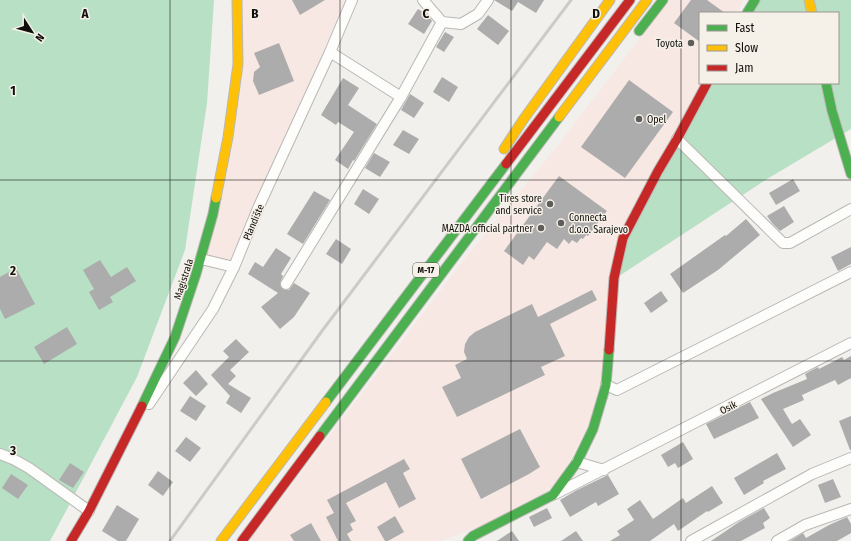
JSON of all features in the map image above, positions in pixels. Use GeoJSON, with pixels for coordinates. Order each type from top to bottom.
{"type":"FeatureCollection","features":[{"type":"Feature","properties":{"kind":"main road","name":"Magistrala"},"geometry":{"type":"LineString","coordinates":[[71,541],[89,511],[130,431],[175,337],[201,259],[213,214],[228,137],[238,64],[237,0]]}},
{"type":"Feature","properties":{"kind":"main road"},"geometry":{"type":"LineString","coordinates":[[477,203],[499,159],[516,130],[610,0]]}},
{"type":"Feature","properties":{"kind":"main road","name":"M-17"},"geometry":{"type":"LineString","coordinates":[[221,541],[630,0]]}},
{"type":"Feature","properties":{"kind":"main road","name":"M-17"},"geometry":{"type":"LineString","coordinates":[[242,541],[488,210],[647,0]]}},
{"type":"Feature","properties":{"kind":"main road"},"geometry":{"type":"LineString","coordinates":[[634,38],[663,0]]}},
{"type":"Feature","properties":{"kind":"main road"},"geometry":{"type":"LineString","coordinates":[[748,12],[755,0]]}},
{"type":"Feature","properties":{"kind":"main road"},"geometry":{"type":"LineString","coordinates":[[809,0],[812,12]]}},
{"type":"Feature","properties":{"kind":"main road","name":"Osik"},"geometry":{"type":"LineString","coordinates":[[468,541],[473,536],[553,495],[577,462],[593,429],[606,385],[614,278],[623,238],[706,84]]}},
{"type":"Feature","properties":{"kind":"main road"},"geometry":{"type":"LineString","coordinates":[[826,84],[832,111],[851,174]]}},
{"type":"Feature","properties":{"kind":"main road"},"geometry":{"type":"LineString","coordinates":[[488,210],[538,160]]}},
{"type":"Feature","properties":{"kind":"street","name":"Plandište"},"geometry":{"type":"LineString","coordinates":[[130,431],[213,309],[234,267],[259,206],[330,52],[352,0]]}},
{"type":"Feature","properties":{"kind":"street"},"geometry":{"type":"LineString","coordinates":[[423,0],[442,22],[461,24],[478,14],[488,0]]}},
{"type":"Feature","properties":{"kind":"street"},"geometry":{"type":"LineString","coordinates":[[286,284],[401,97],[442,22]]}},
{"type":"Feature","properties":{"kind":"street"},"geometry":{"type":"LineString","coordinates":[[330,52],[401,97]]}},
{"type":"Feature","properties":{"kind":"street"},"geometry":{"type":"LineString","coordinates":[[677,139],[783,243],[790,243],[851,209]]}},
{"type":"Feature","properties":{"kind":"street"},"geometry":{"type":"LineString","coordinates":[[201,259],[234,267]]}},
{"type":"Feature","properties":{"kind":"street"},"geometry":{"type":"LineString","coordinates":[[606,385],[617,390],[851,272]]}},
{"type":"Feature","properties":{"kind":"street","name":"Osik"},"geometry":{"type":"LineString","coordinates":[[553,495],[851,343]]}},
{"type":"Feature","properties":{"kind":"street"},"geometry":{"type":"LineString","coordinates":[[0,454],[29,468],[89,511]]}},
{"type":"Feature","properties":{"kind":"street"},"geometry":{"type":"LineString","coordinates":[[691,541],[812,474],[851,458]]}},
{"type":"Feature","properties":{"kind":"street"},"geometry":{"type":"LineString","coordinates":[[577,462],[604,470]]}},
{"type":"Feature","properties":{"kind":"street"},"geometry":{"type":"LineString","coordinates":[[777,541],[805,525],[851,509]]}},
{"type":"Feature","properties":{"kind":"shaded area"},"geometry":{"type":"Polygon","coordinates":[[[237,0],[345,0],[231,264],[195,257],[213,214],[238,64],[237,0]]]}},
{"type":"Feature","properties":{"kind":"shaded area"},"geometry":{"type":"Polygon","coordinates":[[[669,0],[744,0],[738,12],[699,12],[700,84],[618,258],[601,401],[559,481],[522,510],[441,541],[249,541],[466,257],[555,149],[669,0]]]}},
{"type":"Feature","properties":{"kind":"green space"},"geometry":{"type":"Polygon","coordinates":[[[0,0],[214,0],[207,103],[185,250],[137,377],[50,541],[0,541],[0,0]]]}},
{"type":"Feature","properties":{"kind":"green space"},"geometry":{"type":"Polygon","coordinates":[[[755,0],[851,0],[851,129],[767,179],[616,278],[618,258],[706,84],[839,84],[839,12],[748,12],[755,0]]]}},
{"type":"Feature","properties":{"kind":"building"},"geometry":{"type":"Polygon","coordinates":[[[292,0],[325,0],[300,15],[292,0]]]}},
{"type":"Feature","properties":{"kind":"building"},"geometry":{"type":"Polygon","coordinates":[[[494,0],[544,0],[536,13],[518,2],[512,11],[494,0]]]}},
{"type":"Feature","properties":{"kind":"building"},"geometry":{"type":"Polygon","coordinates":[[[691,0],[707,0],[724,12],[699,12],[699,41],[674,23],[691,0]]]}},
{"type":"Feature","properties":{"kind":"building"},"geometry":{"type":"Polygon","coordinates":[[[418,9],[428,15],[432,21],[424,34],[408,24],[418,9]]]}},
{"type":"Feature","properties":{"kind":"building"},"geometry":{"type":"Polygon","coordinates":[[[488,15],[509,31],[498,45],[477,29],[488,15]]]}},
{"type":"Feature","properties":{"kind":"building"},"geometry":{"type":"Polygon","coordinates":[[[445,32],[454,37],[444,52],[436,47],[445,32]]]}},
{"type":"Feature","properties":{"kind":"building"},"geometry":{"type":"Polygon","coordinates":[[[279,43],[294,81],[259,95],[253,81],[254,72],[260,67],[254,53],[279,43]]]}},
{"type":"Feature","properties":{"kind":"building"},"geometry":{"type":"Polygon","coordinates":[[[442,77],[458,87],[449,102],[433,92],[442,77]]]}},
{"type":"Feature","properties":{"kind":"building"},"geometry":{"type":"Polygon","coordinates":[[[343,78],[359,88],[348,105],[377,124],[348,169],[335,160],[354,132],[338,122],[336,125],[321,115],[343,78]]]}},
{"type":"Feature","properties":{"kind":"building"},"geometry":{"type":"Polygon","coordinates":[[[629,80],[673,112],[625,178],[581,147],[629,80]]]}},
{"type":"Feature","properties":{"kind":"building"},"geometry":{"type":"Polygon","coordinates":[[[410,94],[424,103],[414,118],[401,110],[410,94]]]}},
{"type":"Feature","properties":{"kind":"building"},"geometry":{"type":"Polygon","coordinates":[[[403,130],[419,139],[409,154],[393,145],[403,130]]]}},
{"type":"Feature","properties":{"kind":"building"},"geometry":{"type":"Polygon","coordinates":[[[374,153],[390,162],[380,177],[365,168],[374,153]]]}},
{"type":"Feature","properties":{"kind":"building","name":"Connecta d.o.o. Sarajevo"},"geometry":{"type":"Polygon","coordinates":[[[559,176],[607,211],[588,236],[586,235],[583,239],[581,238],[577,243],[572,240],[569,244],[564,239],[557,249],[547,242],[534,260],[529,256],[523,265],[504,251],[559,176]]]}},
{"type":"Feature","properties":{"kind":"building"},"geometry":{"type":"Polygon","coordinates":[[[793,179],[800,191],[776,205],[769,193],[793,179]]]}},
{"type":"Feature","properties":{"kind":"building"},"geometry":{"type":"Polygon","coordinates":[[[363,189],[379,199],[369,214],[354,204],[363,189]]]}},
{"type":"Feature","properties":{"kind":"building"},"geometry":{"type":"Polygon","coordinates":[[[314,191],[330,200],[303,244],[287,234],[314,191]]]}},
{"type":"Feature","properties":{"kind":"building"},"geometry":{"type":"Polygon","coordinates":[[[784,206],[794,222],[780,231],[767,216],[784,206]]]}},
{"type":"Feature","properties":{"kind":"building"},"geometry":{"type":"Polygon","coordinates":[[[746,219],[760,235],[718,270],[683,293],[670,274],[725,235],[726,236],[746,219]]]}},
{"type":"Feature","properties":{"kind":"building"},"geometry":{"type":"Polygon","coordinates":[[[336,239],[351,249],[342,264],[326,254],[336,239]]]}},
{"type":"Feature","properties":{"kind":"building"},"geometry":{"type":"Polygon","coordinates":[[[851,247],[851,264],[838,271],[831,257],[851,247]]]}},
{"type":"Feature","properties":{"kind":"building"},"geometry":{"type":"Polygon","coordinates":[[[276,248],[291,258],[281,274],[283,276],[280,283],[281,287],[285,290],[289,290],[294,283],[310,293],[294,317],[280,329],[261,307],[278,293],[248,274],[255,262],[263,267],[276,248]]]}},
{"type":"Feature","properties":{"kind":"building"},"geometry":{"type":"Polygon","coordinates":[[[100,260],[111,277],[127,267],[136,281],[110,297],[113,302],[99,310],[89,292],[94,289],[83,270],[100,260]]]}},
{"type":"Feature","properties":{"kind":"building"},"geometry":{"type":"Polygon","coordinates":[[[16,268],[35,304],[5,319],[0,309],[0,277],[16,268]]]}},
{"type":"Feature","properties":{"kind":"building"},"geometry":{"type":"Polygon","coordinates":[[[592,290],[597,300],[550,324],[565,356],[541,367],[545,375],[457,417],[442,387],[461,378],[455,365],[467,359],[464,352],[465,344],[469,337],[475,332],[532,304],[538,317],[592,290]]]}},
{"type":"Feature","properties":{"kind":"building"},"geometry":{"type":"Polygon","coordinates":[[[661,291],[668,301],[651,313],[644,303],[661,291]]]}},
{"type":"Feature","properties":{"kind":"building"},"geometry":{"type":"Polygon","coordinates":[[[67,327],[77,344],[44,364],[34,347],[67,327]]]}},
{"type":"Feature","properties":{"kind":"building"},"geometry":{"type":"Polygon","coordinates":[[[236,339],[249,352],[230,370],[236,376],[228,384],[251,398],[241,413],[226,403],[230,396],[211,375],[229,357],[223,351],[236,339]]]}},
{"type":"Feature","properties":{"kind":"building"},"geometry":{"type":"Polygon","coordinates":[[[851,356],[851,378],[838,385],[835,380],[802,395],[804,400],[783,409],[792,424],[800,419],[811,435],[793,447],[761,399],[807,379],[805,374],[818,367],[819,369],[842,357],[844,360],[851,356]]]}},
{"type":"Feature","properties":{"kind":"building"},"geometry":{"type":"Polygon","coordinates":[[[196,370],[208,384],[196,396],[183,383],[196,370]]]}},
{"type":"Feature","properties":{"kind":"building"},"geometry":{"type":"Polygon","coordinates":[[[190,396],[206,406],[196,421],[180,411],[190,396]]]}},
{"type":"Feature","properties":{"kind":"building"},"geometry":{"type":"Polygon","coordinates":[[[750,402],[759,418],[714,439],[706,424],[750,402]]]}},
{"type":"Feature","properties":{"kind":"building"},"geometry":{"type":"Polygon","coordinates":[[[851,416],[851,450],[850,450],[839,421],[851,416]]]}},
{"type":"Feature","properties":{"kind":"building"},"geometry":{"type":"Polygon","coordinates":[[[520,429],[540,467],[481,499],[461,459],[520,429]]]}},
{"type":"Feature","properties":{"kind":"building"},"geometry":{"type":"Polygon","coordinates":[[[186,437],[201,448],[190,462],[175,451],[186,437]]]}},
{"type":"Feature","properties":{"kind":"building"},"geometry":{"type":"Polygon","coordinates":[[[683,442],[693,459],[678,468],[675,463],[668,467],[661,455],[683,442]]]}},
{"type":"Feature","properties":{"kind":"building"},"geometry":{"type":"Polygon","coordinates":[[[777,453],[786,469],[763,481],[764,483],[744,495],[734,478],[777,453]]]}},
{"type":"Feature","properties":{"kind":"building"},"geometry":{"type":"Polygon","coordinates":[[[404,459],[410,469],[403,473],[416,499],[399,508],[386,482],[346,503],[356,521],[350,524],[353,530],[347,534],[351,541],[338,541],[326,517],[334,513],[327,500],[404,459]]]}},
{"type":"Feature","properties":{"kind":"building"},"geometry":{"type":"Polygon","coordinates":[[[70,463],[84,472],[73,488],[59,480],[70,463]]]}},
{"type":"Feature","properties":{"kind":"building"},"geometry":{"type":"Polygon","coordinates":[[[158,471],[173,482],[163,496],[148,485],[158,471]]]}},
{"type":"Feature","properties":{"kind":"building"},"geometry":{"type":"Polygon","coordinates":[[[11,474],[28,485],[18,499],[2,488],[11,474]]]}},
{"type":"Feature","properties":{"kind":"building"},"geometry":{"type":"Polygon","coordinates":[[[608,475],[619,494],[598,506],[596,502],[570,517],[560,500],[608,475]]]}},
{"type":"Feature","properties":{"kind":"building"},"geometry":{"type":"Polygon","coordinates":[[[833,479],[841,497],[825,503],[818,485],[833,479]]]}},
{"type":"Feature","properties":{"kind":"building"},"geometry":{"type":"Polygon","coordinates":[[[712,486],[723,503],[708,512],[707,511],[678,531],[674,524],[650,541],[610,541],[620,535],[617,531],[634,520],[627,509],[640,500],[653,519],[683,498],[686,503],[712,486]]]}},
{"type":"Feature","properties":{"kind":"building"},"geometry":{"type":"Polygon","coordinates":[[[117,505],[139,519],[126,541],[118,541],[102,531],[117,505]]]}},
{"type":"Feature","properties":{"kind":"building"},"geometry":{"type":"Polygon","coordinates":[[[547,508],[552,518],[534,527],[529,517],[547,508]]]}},
{"type":"Feature","properties":{"kind":"building"},"geometry":{"type":"Polygon","coordinates":[[[764,508],[770,518],[763,523],[765,528],[741,541],[711,541],[739,522],[764,508]]]}},
{"type":"Feature","properties":{"kind":"building"},"geometry":{"type":"Polygon","coordinates":[[[395,516],[404,532],[388,541],[385,541],[377,527],[395,516]]]}},
{"type":"Feature","properties":{"kind":"building"},"geometry":{"type":"Polygon","coordinates":[[[847,517],[851,524],[851,533],[837,541],[790,541],[803,533],[806,538],[847,517]]]}},
{"type":"Feature","properties":{"kind":"building"},"geometry":{"type":"Polygon","coordinates":[[[311,523],[321,541],[294,541],[290,535],[311,523]]]}},
{"type":"Feature","properties":{"kind":"building"},"geometry":{"type":"Polygon","coordinates":[[[512,531],[519,541],[497,541],[512,531]]]}},
{"type":"Feature","properties":{"kind":"building"},"geometry":{"type":"Polygon","coordinates":[[[576,531],[583,541],[561,541],[576,531]]]}},
{"type":"Feature","properties":{"kind":"railway"},"geometry":{"type":"LineString","coordinates":[[170,541],[322,331],[571,0]]}},
{"type":"Feature","properties":{"kind":"traffic: fast"},"geometry":{"type":"LineString","coordinates":[[639,31],[663,0]]}},
{"type":"Feature","properties":{"kind":"traffic: fast"},"geometry":{"type":"LineString","coordinates":[[748,12],[755,0]]}},
{"type":"Feature","properties":{"kind":"traffic: fast"},"geometry":{"type":"LineString","coordinates":[[826,84],[832,111],[851,174]]}},
{"type":"Feature","properties":{"kind":"traffic: fast"},"geometry":{"type":"LineString","coordinates":[[320,436],[559,117]]}},
{"type":"Feature","properties":{"kind":"traffic: fast"},"geometry":{"type":"LineString","coordinates":[[326,402],[506,164]]}},
{"type":"Feature","properties":{"kind":"traffic: fast"},"geometry":{"type":"LineString","coordinates":[[142,406],[175,337],[196,274],[216,198]]}},
{"type":"Feature","properties":{"kind":"traffic: fast"},"geometry":{"type":"LineString","coordinates":[[468,541],[473,536],[553,495],[577,462],[593,429],[606,385],[609,350]]}},
{"type":"Feature","properties":{"kind":"traffic: slow"},"geometry":{"type":"LineString","coordinates":[[216,198],[228,137],[238,64],[237,0]]}},
{"type":"Feature","properties":{"kind":"traffic: slow"},"geometry":{"type":"LineString","coordinates":[[504,149],[523,120],[610,0]]}},
{"type":"Feature","properties":{"kind":"traffic: slow"},"geometry":{"type":"LineString","coordinates":[[559,117],[647,0]]}},
{"type":"Feature","properties":{"kind":"traffic: slow"},"geometry":{"type":"LineString","coordinates":[[809,0],[812,12]]}},
{"type":"Feature","properties":{"kind":"traffic: slow"},"geometry":{"type":"LineString","coordinates":[[221,541],[326,402]]}},
{"type":"Feature","properties":{"kind":"traffic: jam"},"geometry":{"type":"LineString","coordinates":[[506,164],[630,0]]}},
{"type":"Feature","properties":{"kind":"traffic: jam"},"geometry":{"type":"LineString","coordinates":[[609,350],[614,278],[623,238],[706,84]]}},
{"type":"Feature","properties":{"kind":"traffic: jam"},"geometry":{"type":"LineString","coordinates":[[71,541],[89,511],[142,406]]}},
{"type":"Feature","properties":{"kind":"traffic: jam"},"geometry":{"type":"LineString","coordinates":[[242,541],[320,436]]}},
{"type":"Feature","properties":{"kind":"place","name":"Toyota"},"geometry":{"type":"Point","coordinates":[691,43]}},
{"type":"Feature","properties":{"kind":"place","name":"Opel"},"geometry":{"type":"Point","coordinates":[639,119]}},
{"type":"Feature","properties":{"kind":"place","name":"Tires store and service"},"geometry":{"type":"Point","coordinates":[550,204]}},
{"type":"Feature","properties":{"kind":"place","name":"Connecta d.o.o. Sarajevo"},"geometry":{"type":"Point","coordinates":[561,223]}},
{"type":"Feature","properties":{"kind":"place","name":"MAZDA official partner"},"geometry":{"type":"Point","coordinates":[541,228]}}]}
